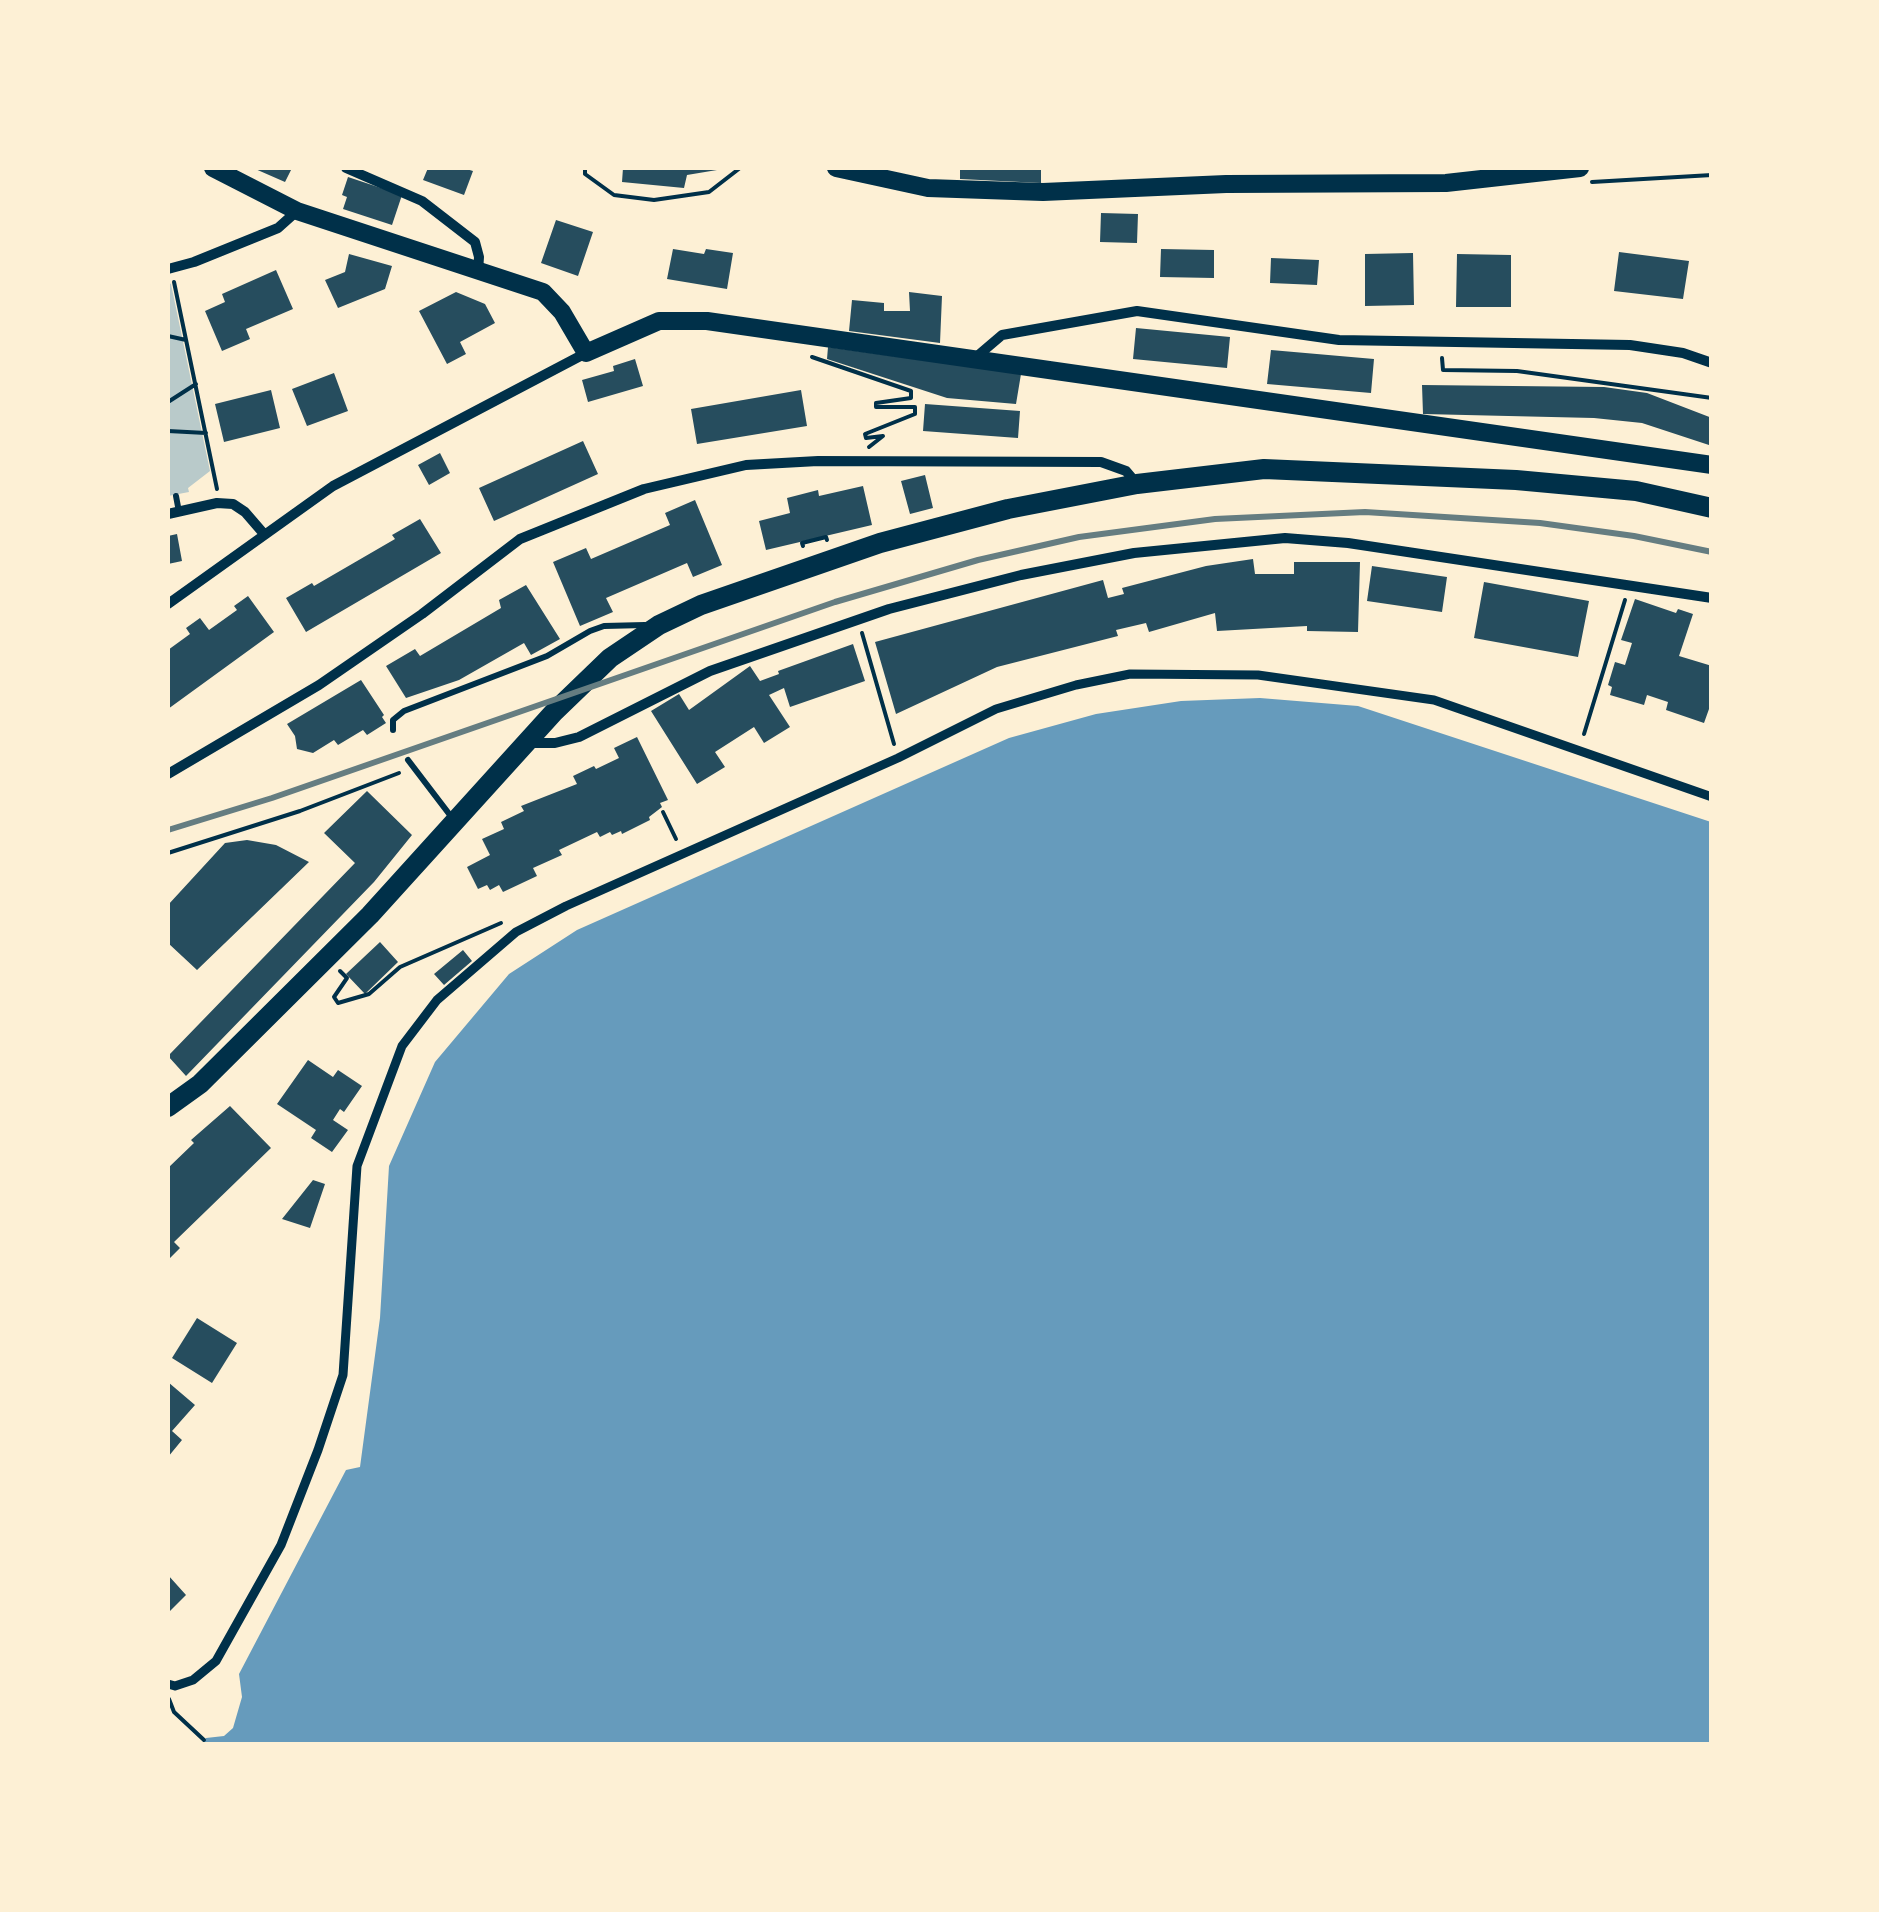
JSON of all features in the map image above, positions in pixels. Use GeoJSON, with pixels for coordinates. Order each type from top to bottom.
{"type":"FeatureCollection","features":[{"type":"Feature","properties":{"kind":"main road"},"geometry":{"type":"LineString","coordinates":[[168,1107],[200,1084],[327,958],[525,743],[610,658],[658,625],[701,605],[896,538],[1008,509],[1137,484],[1264,469],[1516,480],[1619,490],[1712,508]]}},
{"type":"Feature","properties":{"kind":"street"},"geometry":{"type":"LineString","coordinates":[[212,168],[297,210],[542,292],[562,312],[586,353]]}},
{"type":"Feature","properties":{"kind":"street"},"geometry":{"type":"LineString","coordinates":[[346,168],[422,201],[475,242],[478,273]]}},
{"type":"Feature","properties":{"kind":"street"},"geometry":{"type":"LineString","coordinates":[[836,168],[928,188],[1044,192],[1214,184],[1446,183],[1585,175]]}},
{"type":"Feature","properties":{"kind":"street"},"geometry":{"type":"LineString","coordinates":[[169,269],[278,228],[297,210]]}},
{"type":"Feature","properties":{"kind":"street"},"geometry":{"type":"LineString","coordinates":[[975,358],[1002,335],[1137,311],[1339,340],[1630,345],[1712,362]]}},
{"type":"Feature","properties":{"kind":"street"},"geometry":{"type":"LineString","coordinates":[[168,604],[359,470],[586,353],[650,324],[679,319],[1712,465]]}},
{"type":"Feature","properties":{"kind":"street"},"geometry":{"type":"LineString","coordinates":[[168,774],[319,685],[422,614],[520,539],[592,507],[686,478],[746,465],[1101,462],[1126,471],[1137,484]]}},
{"type":"Feature","properties":{"kind":"street"},"geometry":{"type":"LineString","coordinates":[[173,513],[217,503],[240,508],[264,534]]}},
{"type":"Feature","properties":{"kind":"street"},"geometry":{"type":"LineString","coordinates":[[525,743],[554,743],[579,737],[710,671],[858,620],[964,588],[1106,558],[1285,538],[1348,542],[1712,598]]}},
{"type":"Feature","properties":{"kind":"street"},"geometry":{"type":"LineString","coordinates":[[168,1684],[175,1686],[193,1680],[216,1661],[280,1545],[318,1450],[342,1375],[357,1166],[388,1079],[413,1028],[437,1000],[516,932],[996,710],[1076,684],[1130,674],[1258,675],[1434,700],[1712,797]]}},
{"type":"Feature","properties":{"kind":"lane"},"geometry":{"type":"LineString","coordinates":[[173,513],[176,496]]}},
{"type":"Feature","properties":{"kind":"lane"},"geometry":{"type":"LineString","coordinates":[[394,730],[393,720],[404,711],[547,656],[590,631],[604,626],[658,625]]}},
{"type":"Feature","properties":{"kind":"lane"},"geometry":{"type":"LineString","coordinates":[[408,760],[455,822]]}},
{"type":"Feature","properties":{"kind":"path"},"geometry":{"type":"LineString","coordinates":[[585,168],[585,174],[614,196],[654,200],[709,192],[740,168]]}},
{"type":"Feature","properties":{"kind":"path"},"geometry":{"type":"LineString","coordinates":[[1585,175],[1712,175]]}},
{"type":"Feature","properties":{"kind":"path"},"geometry":{"type":"LineString","coordinates":[[169,269],[196,384],[217,503]]}},
{"type":"Feature","properties":{"kind":"path"},"geometry":{"type":"LineString","coordinates":[[168,336],[186,340]]}},
{"type":"Feature","properties":{"kind":"path"},"geometry":{"type":"LineString","coordinates":[[1440,344],[1443,370],[1517,371],[1712,398]]}},
{"type":"Feature","properties":{"kind":"path"},"geometry":{"type":"LineString","coordinates":[[804,354],[912,391],[910,398],[876,402],[876,407],[915,407],[914,414],[865,434],[866,438],[883,436],[850,462]]}},
{"type":"Feature","properties":{"kind":"path"},"geometry":{"type":"LineString","coordinates":[[168,402],[196,384]]}},
{"type":"Feature","properties":{"kind":"path"},"geometry":{"type":"LineString","coordinates":[[168,431],[206,434]]}},
{"type":"Feature","properties":{"kind":"path"},"geometry":{"type":"LineString","coordinates":[[803,547],[802,544],[826,537]]}},
{"type":"Feature","properties":{"kind":"path"},"geometry":{"type":"LineString","coordinates":[[1580,748],[1630,586]]}},
{"type":"Feature","properties":{"kind":"path"},"geometry":{"type":"LineString","coordinates":[[858,620],[890,732]]}},
{"type":"Feature","properties":{"kind":"path"},"geometry":{"type":"LineString","coordinates":[[168,853],[300,811],[413,768]]}},
{"type":"Feature","properties":{"kind":"path"},"geometry":{"type":"LineString","coordinates":[[662,812],[682,854]]}},
{"type":"Feature","properties":{"kind":"path"},"geometry":{"type":"LineString","coordinates":[[327,958],[347,978],[334,998],[338,1003],[369,994],[400,967],[500,924]]}},
{"type":"Feature","properties":{"kind":"path"},"geometry":{"type":"LineString","coordinates":[[168,1695],[174,1712],[204,1740]]}},
{"type":"Feature","properties":{"kind":"shaded area"},"geometry":{"type":"Polygon","coordinates":[[[168,282],[210,471],[188,488],[189,492],[168,496],[168,282]]]}},
{"type":"Feature","properties":{"kind":"water"},"geometry":{"type":"Polygon","coordinates":[[[1260,698],[1358,706],[1711,822],[1711,1744],[201,1744],[206,1738],[224,1736],[233,1728],[242,1697],[239,1674],[346,1470],[360,1467],[380,1318],[389,1166],[435,1062],[509,974],[577,930],[1009,738],[1096,714],[1181,701],[1260,698]]]}},
{"type":"Feature","properties":{"kind":"building"},"geometry":{"type":"Polygon","coordinates":[[[253,168],[292,168],[285,182],[253,168]]]}},
{"type":"Feature","properties":{"kind":"building"},"geometry":{"type":"Polygon","coordinates":[[[428,168],[473,171],[464,195],[423,180],[428,168]]]}},
{"type":"Feature","properties":{"kind":"building"},"geometry":{"type":"Polygon","coordinates":[[[623,168],[717,170],[687,175],[684,188],[622,182],[623,168]]]}},
{"type":"Feature","properties":{"kind":"building"},"geometry":{"type":"Polygon","coordinates":[[[960,168],[1041,168],[1041,183],[960,179],[960,168]]]}},
{"type":"Feature","properties":{"kind":"building"},"geometry":{"type":"Polygon","coordinates":[[[348,177],[402,195],[392,225],[343,209],[347,197],[342,195],[348,177]]]}},
{"type":"Feature","properties":{"kind":"building"},"geometry":{"type":"Polygon","coordinates":[[[1101,213],[1138,214],[1137,243],[1100,242],[1101,213]]]}},
{"type":"Feature","properties":{"kind":"building"},"geometry":{"type":"Polygon","coordinates":[[[556,220],[593,232],[578,276],[541,263],[556,220]]]}},
{"type":"Feature","properties":{"kind":"building"},"geometry":{"type":"Polygon","coordinates":[[[673,249],[733,253],[727,289],[667,279],[673,249]]]}},
{"type":"Feature","properties":{"kind":"building"},"geometry":{"type":"Polygon","coordinates":[[[1161,249],[1214,250],[1214,278],[1160,277],[1161,249]]]}},
{"type":"Feature","properties":{"kind":"building"},"geometry":{"type":"Polygon","coordinates":[[[1619,252],[1689,261],[1683,299],[1614,291],[1619,252]]]}},
{"type":"Feature","properties":{"kind":"building"},"geometry":{"type":"Polygon","coordinates":[[[1413,253],[1414,305],[1365,306],[1365,254],[1413,253]]]}},
{"type":"Feature","properties":{"kind":"building"},"geometry":{"type":"Polygon","coordinates":[[[349,254],[392,266],[385,289],[338,308],[325,280],[345,272],[349,254]]]}},
{"type":"Feature","properties":{"kind":"building"},"geometry":{"type":"Polygon","coordinates":[[[1457,254],[1511,255],[1511,307],[1456,307],[1457,254]]]}},
{"type":"Feature","properties":{"kind":"building"},"geometry":{"type":"Polygon","coordinates":[[[1271,258],[1319,260],[1317,285],[1270,283],[1271,258]]]}},
{"type":"Feature","properties":{"kind":"building"},"geometry":{"type":"Polygon","coordinates":[[[276,270],[293,309],[246,329],[250,339],[222,351],[205,311],[225,302],[222,294],[276,270]]]}},
{"type":"Feature","properties":{"kind":"building"},"geometry":{"type":"Polygon","coordinates":[[[456,292],[485,304],[495,323],[460,342],[466,354],[447,364],[419,311],[456,292]]]}},
{"type":"Feature","properties":{"kind":"building"},"geometry":{"type":"Polygon","coordinates":[[[909,292],[942,296],[940,343],[849,331],[852,300],[884,303],[884,311],[910,311],[909,292]]]}},
{"type":"Feature","properties":{"kind":"building"},"geometry":{"type":"Polygon","coordinates":[[[1136,328],[1230,337],[1227,368],[1133,359],[1136,328]]]}},
{"type":"Feature","properties":{"kind":"building"},"geometry":{"type":"Polygon","coordinates":[[[828,347],[1021,374],[1016,404],[947,398],[827,359],[828,347]]]}},
{"type":"Feature","properties":{"kind":"building"},"geometry":{"type":"Polygon","coordinates":[[[1271,350],[1374,359],[1371,393],[1267,384],[1271,350]]]}},
{"type":"Feature","properties":{"kind":"building"},"geometry":{"type":"Polygon","coordinates":[[[635,359],[643,386],[588,402],[582,380],[614,371],[613,366],[635,359]]]}},
{"type":"Feature","properties":{"kind":"building"},"geometry":{"type":"Polygon","coordinates":[[[334,373],[348,411],[307,426],[292,389],[334,373]]]}},
{"type":"Feature","properties":{"kind":"building"},"geometry":{"type":"Polygon","coordinates":[[[1422,385],[1604,387],[1647,393],[1712,418],[1712,446],[1642,423],[1594,418],[1423,414],[1422,385]]]}},
{"type":"Feature","properties":{"kind":"building"},"geometry":{"type":"Polygon","coordinates":[[[271,390],[280,428],[224,442],[215,404],[271,390]]]}},
{"type":"Feature","properties":{"kind":"building"},"geometry":{"type":"Polygon","coordinates":[[[801,390],[807,426],[697,444],[691,409],[801,390]]]}},
{"type":"Feature","properties":{"kind":"building"},"geometry":{"type":"Polygon","coordinates":[[[925,404],[1020,411],[1018,438],[923,431],[925,404]]]}},
{"type":"Feature","properties":{"kind":"building"},"geometry":{"type":"Polygon","coordinates":[[[583,441],[598,474],[494,521],[479,488],[583,441]]]}},
{"type":"Feature","properties":{"kind":"building"},"geometry":{"type":"Polygon","coordinates":[[[440,453],[450,473],[429,485],[418,465],[440,453]]]}},
{"type":"Feature","properties":{"kind":"building"},"geometry":{"type":"Polygon","coordinates":[[[925,475],[933,508],[910,514],[901,481],[925,475]]]}},
{"type":"Feature","properties":{"kind":"building"},"geometry":{"type":"Polygon","coordinates":[[[863,486],[872,525],[766,550],[759,521],[790,513],[787,498],[818,490],[819,496],[863,486]]]}},
{"type":"Feature","properties":{"kind":"building"},"geometry":{"type":"Polygon","coordinates":[[[695,500],[722,565],[693,577],[687,563],[606,598],[613,612],[580,626],[553,562],[586,548],[591,559],[670,525],[665,513],[695,500]]]}},
{"type":"Feature","properties":{"kind":"building"},"geometry":{"type":"Polygon","coordinates":[[[420,519],[441,553],[306,632],[286,598],[395,539],[392,535],[420,519]]]}},
{"type":"Feature","properties":{"kind":"building"},"geometry":{"type":"Polygon","coordinates":[[[177,534],[182,561],[168,564],[168,536],[177,534]]]}},
{"type":"Feature","properties":{"kind":"building"},"geometry":{"type":"Polygon","coordinates":[[[1253,559],[1255,574],[1294,574],[1294,562],[1360,562],[1358,632],[1307,631],[1307,626],[1217,631],[1215,613],[1149,632],[1146,623],[1116,630],[1118,636],[997,667],[896,714],[875,642],[1103,580],[1108,598],[1124,594],[1122,588],[1206,566],[1253,559]]]}},
{"type":"Feature","properties":{"kind":"building"},"geometry":{"type":"Polygon","coordinates":[[[1372,566],[1447,577],[1442,612],[1367,601],[1372,566]]]}},
{"type":"Feature","properties":{"kind":"building"},"geometry":{"type":"Polygon","coordinates":[[[1484,582],[1589,601],[1578,657],[1474,638],[1484,582]]]}},
{"type":"Feature","properties":{"kind":"building"},"geometry":{"type":"Polygon","coordinates":[[[526,585],[560,639],[531,655],[524,643],[459,680],[406,698],[386,666],[415,649],[420,656],[501,608],[499,600],[526,585]]]}},
{"type":"Feature","properties":{"kind":"building"},"geometry":{"type":"Polygon","coordinates":[[[248,596],[274,632],[168,709],[168,650],[190,634],[186,628],[200,618],[209,630],[237,610],[234,606],[248,596]]]}},
{"type":"Feature","properties":{"kind":"building"},"geometry":{"type":"Polygon","coordinates":[[[1635,599],[1676,613],[1678,609],[1693,614],[1679,656],[1712,666],[1712,709],[1704,723],[1666,710],[1668,702],[1647,695],[1644,705],[1610,695],[1612,687],[1608,685],[1615,662],[1625,665],[1632,643],[1621,640],[1635,599]]]}},
{"type":"Feature","properties":{"kind":"building"},"geometry":{"type":"Polygon","coordinates":[[[853,644],[865,681],[790,707],[784,688],[769,695],[790,727],[764,743],[754,727],[715,752],[725,767],[697,784],[651,711],[679,694],[689,710],[750,666],[760,681],[853,644]]]}},
{"type":"Feature","properties":{"kind":"building"},"geometry":{"type":"Polygon","coordinates":[[[361,680],[386,723],[367,735],[363,730],[338,745],[334,740],[313,753],[297,749],[287,724],[361,680]]]}},
{"type":"Feature","properties":{"kind":"building"},"geometry":{"type":"Polygon","coordinates":[[[637,737],[668,800],[660,803],[662,807],[650,820],[622,834],[610,832],[600,837],[597,832],[559,850],[562,855],[533,868],[537,876],[503,892],[499,885],[490,890],[487,885],[478,889],[467,867],[490,855],[482,839],[504,829],[501,822],[524,811],[521,806],[577,784],[573,776],[619,758],[614,748],[637,737]]]}},
{"type":"Feature","properties":{"kind":"building"},"geometry":{"type":"Polygon","coordinates":[[[367,791],[412,835],[374,882],[186,1076],[168,1056],[355,863],[324,833],[367,791]]]}},
{"type":"Feature","properties":{"kind":"building"},"geometry":{"type":"Polygon","coordinates":[[[247,840],[276,845],[309,862],[197,970],[168,943],[168,905],[225,843],[247,840]]]}},
{"type":"Feature","properties":{"kind":"building"},"geometry":{"type":"Polygon","coordinates":[[[380,942],[398,962],[365,994],[346,974],[380,942]]]}},
{"type":"Feature","properties":{"kind":"building"},"geometry":{"type":"Polygon","coordinates":[[[463,950],[472,961],[444,985],[434,974],[463,950]]]}},
{"type":"Feature","properties":{"kind":"building"},"geometry":{"type":"Polygon","coordinates":[[[308,1060],[333,1077],[338,1070],[362,1086],[344,1112],[340,1109],[333,1120],[348,1130],[332,1152],[311,1138],[316,1130],[277,1104],[308,1060]]]}},
{"type":"Feature","properties":{"kind":"building"},"geometry":{"type":"Polygon","coordinates":[[[230,1106],[271,1148],[174,1242],[180,1248],[168,1260],[168,1168],[194,1143],[191,1140],[230,1106]]]}},
{"type":"Feature","properties":{"kind":"building"},"geometry":{"type":"Polygon","coordinates":[[[313,1180],[325,1184],[310,1228],[282,1219],[313,1180]]]}},
{"type":"Feature","properties":{"kind":"building"},"geometry":{"type":"Polygon","coordinates":[[[197,1318],[237,1343],[212,1383],[172,1358],[197,1318]]]}},
{"type":"Feature","properties":{"kind":"building"},"geometry":{"type":"Polygon","coordinates":[[[168,1382],[195,1405],[172,1431],[182,1440],[168,1457],[168,1382]]]}},
{"type":"Feature","properties":{"kind":"building"},"geometry":{"type":"Polygon","coordinates":[[[168,1575],[186,1595],[168,1613],[168,1575]]]}},
{"type":"Feature","properties":{"kind":"railway"},"geometry":{"type":"LineString","coordinates":[[168,830],[272,798],[835,602],[978,560],[1079,537],[1215,519],[1365,512],[1540,523],[1712,552]]}}]}
